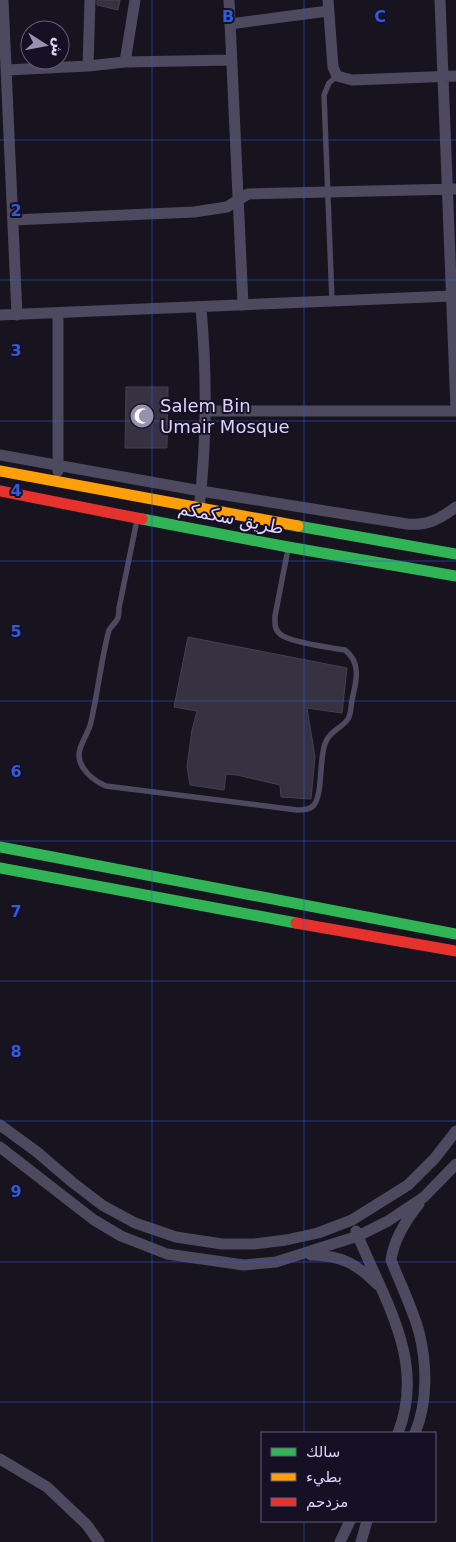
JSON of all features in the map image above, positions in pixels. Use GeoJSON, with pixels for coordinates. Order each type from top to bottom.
{"type":"FeatureCollection","features":[{"type":"Feature","properties":{"kind":"main road","name":"طريق سكمكم"},"geometry":{"type":"LineString","coordinates":[[0,471],[456,554]]}},
{"type":"Feature","properties":{"kind":"main road","name":"طريق سكمكم"},"geometry":{"type":"LineString","coordinates":[[0,490],[288,546],[456,576]]}},
{"type":"Feature","properties":{"kind":"main road"},"geometry":{"type":"LineString","coordinates":[[0,848],[456,934]]}},
{"type":"Feature","properties":{"kind":"main road"},"geometry":{"type":"LineString","coordinates":[[0,868],[456,951]]}},
{"type":"Feature","properties":{"kind":"street"},"geometry":{"type":"LineString","coordinates":[[3,0],[2,49],[7,70],[17,315]]}},
{"type":"Feature","properties":{"kind":"street"},"geometry":{"type":"LineString","coordinates":[[88,66],[90,0]]}},
{"type":"Feature","properties":{"kind":"street"},"geometry":{"type":"LineString","coordinates":[[125,62],[135,0]]}},
{"type":"Feature","properties":{"kind":"street"},"geometry":{"type":"LineString","coordinates":[[229,0],[243,305]]}},
{"type":"Feature","properties":{"kind":"street"},"geometry":{"type":"LineString","coordinates":[[206,411],[456,410],[452,296],[452,190],[440,0]]}},
{"type":"Feature","properties":{"kind":"street"},"geometry":{"type":"LineString","coordinates":[[230,24],[328,5],[333,67],[337,76],[352,80],[456,76]]}},
{"type":"Feature","properties":{"kind":"street"},"geometry":{"type":"LineString","coordinates":[[7,70],[125,62],[232,60]]}},
{"type":"Feature","properties":{"kind":"street"},"geometry":{"type":"LineString","coordinates":[[13,220],[194,212],[227,206],[248,194],[452,190]]}},
{"type":"Feature","properties":{"kind":"street"},"geometry":{"type":"LineString","coordinates":[[0,204],[12,203]]}},
{"type":"Feature","properties":{"kind":"street"},"geometry":{"type":"LineString","coordinates":[[0,315],[452,296]]}},
{"type":"Feature","properties":{"kind":"street"},"geometry":{"type":"LineString","coordinates":[[199,508],[206,411],[206,360],[201,308]]}},
{"type":"Feature","properties":{"kind":"street"},"geometry":{"type":"LineString","coordinates":[[58,313],[58,482]]}},
{"type":"Feature","properties":{"kind":"street"},"geometry":{"type":"LineString","coordinates":[[0,455],[201,491],[406,524],[425,524],[434,521],[456,507]]}},
{"type":"Feature","properties":{"kind":"street"},"geometry":{"type":"LineString","coordinates":[[0,1125],[37,1152],[102,1205],[135,1223],[176,1237],[222,1244],[254,1244],[302,1237],[352,1220],[408,1185],[435,1158],[456,1131]]}},
{"type":"Feature","properties":{"kind":"street"},"geometry":{"type":"LineString","coordinates":[[0,1147],[94,1220],[122,1236],[144,1246],[181,1257],[244,1265],[276,1262],[358,1236],[424,1197]]}},
{"type":"Feature","properties":{"kind":"street"},"geometry":{"type":"LineString","coordinates":[[415,1432],[424,1403],[425,1377],[419,1332],[392,1260],[393,1249],[411,1213],[456,1164]]}},
{"type":"Feature","properties":{"kind":"street"},"geometry":{"type":"LineString","coordinates":[[352,1220],[396,1322],[406,1358],[405,1408],[398,1432]]}},
{"type":"Feature","properties":{"kind":"street"},"geometry":{"type":"LineString","coordinates":[[302,1255],[323,1255],[350,1263],[365,1272],[383,1289]]}},
{"type":"Feature","properties":{"kind":"street"},"geometry":{"type":"LineString","coordinates":[[0,1459],[48,1487],[87,1525],[99,1542]]}},
{"type":"Feature","properties":{"kind":"street"},"geometry":{"type":"LineString","coordinates":[[340,1542],[350,1522]]}},
{"type":"Feature","properties":{"kind":"street"},"geometry":{"type":"LineString","coordinates":[[361,1542],[367,1522]]}},
{"type":"Feature","properties":{"kind":"lane"},"geometry":{"type":"LineString","coordinates":[[332,301],[324,96],[329,83],[337,76]]}},
{"type":"Feature","properties":{"kind":"lane"},"geometry":{"type":"LineString","coordinates":[[138,517],[119,608],[118,622],[109,630],[91,722],[79,755],[81,763],[90,776],[98,783],[106,786],[297,810],[310,808],[315,804],[318,796],[324,745],[329,734],[342,726],[349,716],[357,670],[352,655],[345,650],[287,638],[277,631],[275,616],[288,546]]}},
{"type":"Feature","properties":{"kind":"building"},"geometry":{"type":"Polygon","coordinates":[[[97,0],[120,0],[118,10],[97,5],[97,0]]]}},
{"type":"Feature","properties":{"kind":"building"},"geometry":{"type":"Polygon","coordinates":[[[126,387],[168,387],[167,448],[125,448],[126,387]]]}},
{"type":"Feature","properties":{"kind":"building"},"geometry":{"type":"Polygon","coordinates":[[[188,637],[347,668],[342,713],[307,708],[315,757],[311,799],[281,797],[280,785],[237,775],[226,774],[224,790],[190,785],[187,766],[192,730],[197,711],[174,707],[188,637]]]}},
{"type":"Feature","properties":{"kind":"traffic: fast"},"geometry":{"type":"LineString","coordinates":[[142,519],[456,576]]}},
{"type":"Feature","properties":{"kind":"traffic: fast"},"geometry":{"type":"LineString","coordinates":[[298,526],[456,554]]}},
{"type":"Feature","properties":{"kind":"traffic: fast"},"geometry":{"type":"LineString","coordinates":[[0,847],[456,934]]}},
{"type":"Feature","properties":{"kind":"traffic: fast"},"geometry":{"type":"LineString","coordinates":[[0,868],[296,923]]}},
{"type":"Feature","properties":{"kind":"traffic: slow"},"geometry":{"type":"LineString","coordinates":[[0,471],[298,526]]}},
{"type":"Feature","properties":{"kind":"traffic: jam"},"geometry":{"type":"LineString","coordinates":[[0,491],[142,519]]}},
{"type":"Feature","properties":{"kind":"traffic: jam"},"geometry":{"type":"LineString","coordinates":[[296,923],[456,951]]}},
{"type":"Feature","properties":{"kind":"place","name":"Salem Bin Umair Mosque"},"geometry":{"type":"Point","coordinates":[142,416]}}]}
